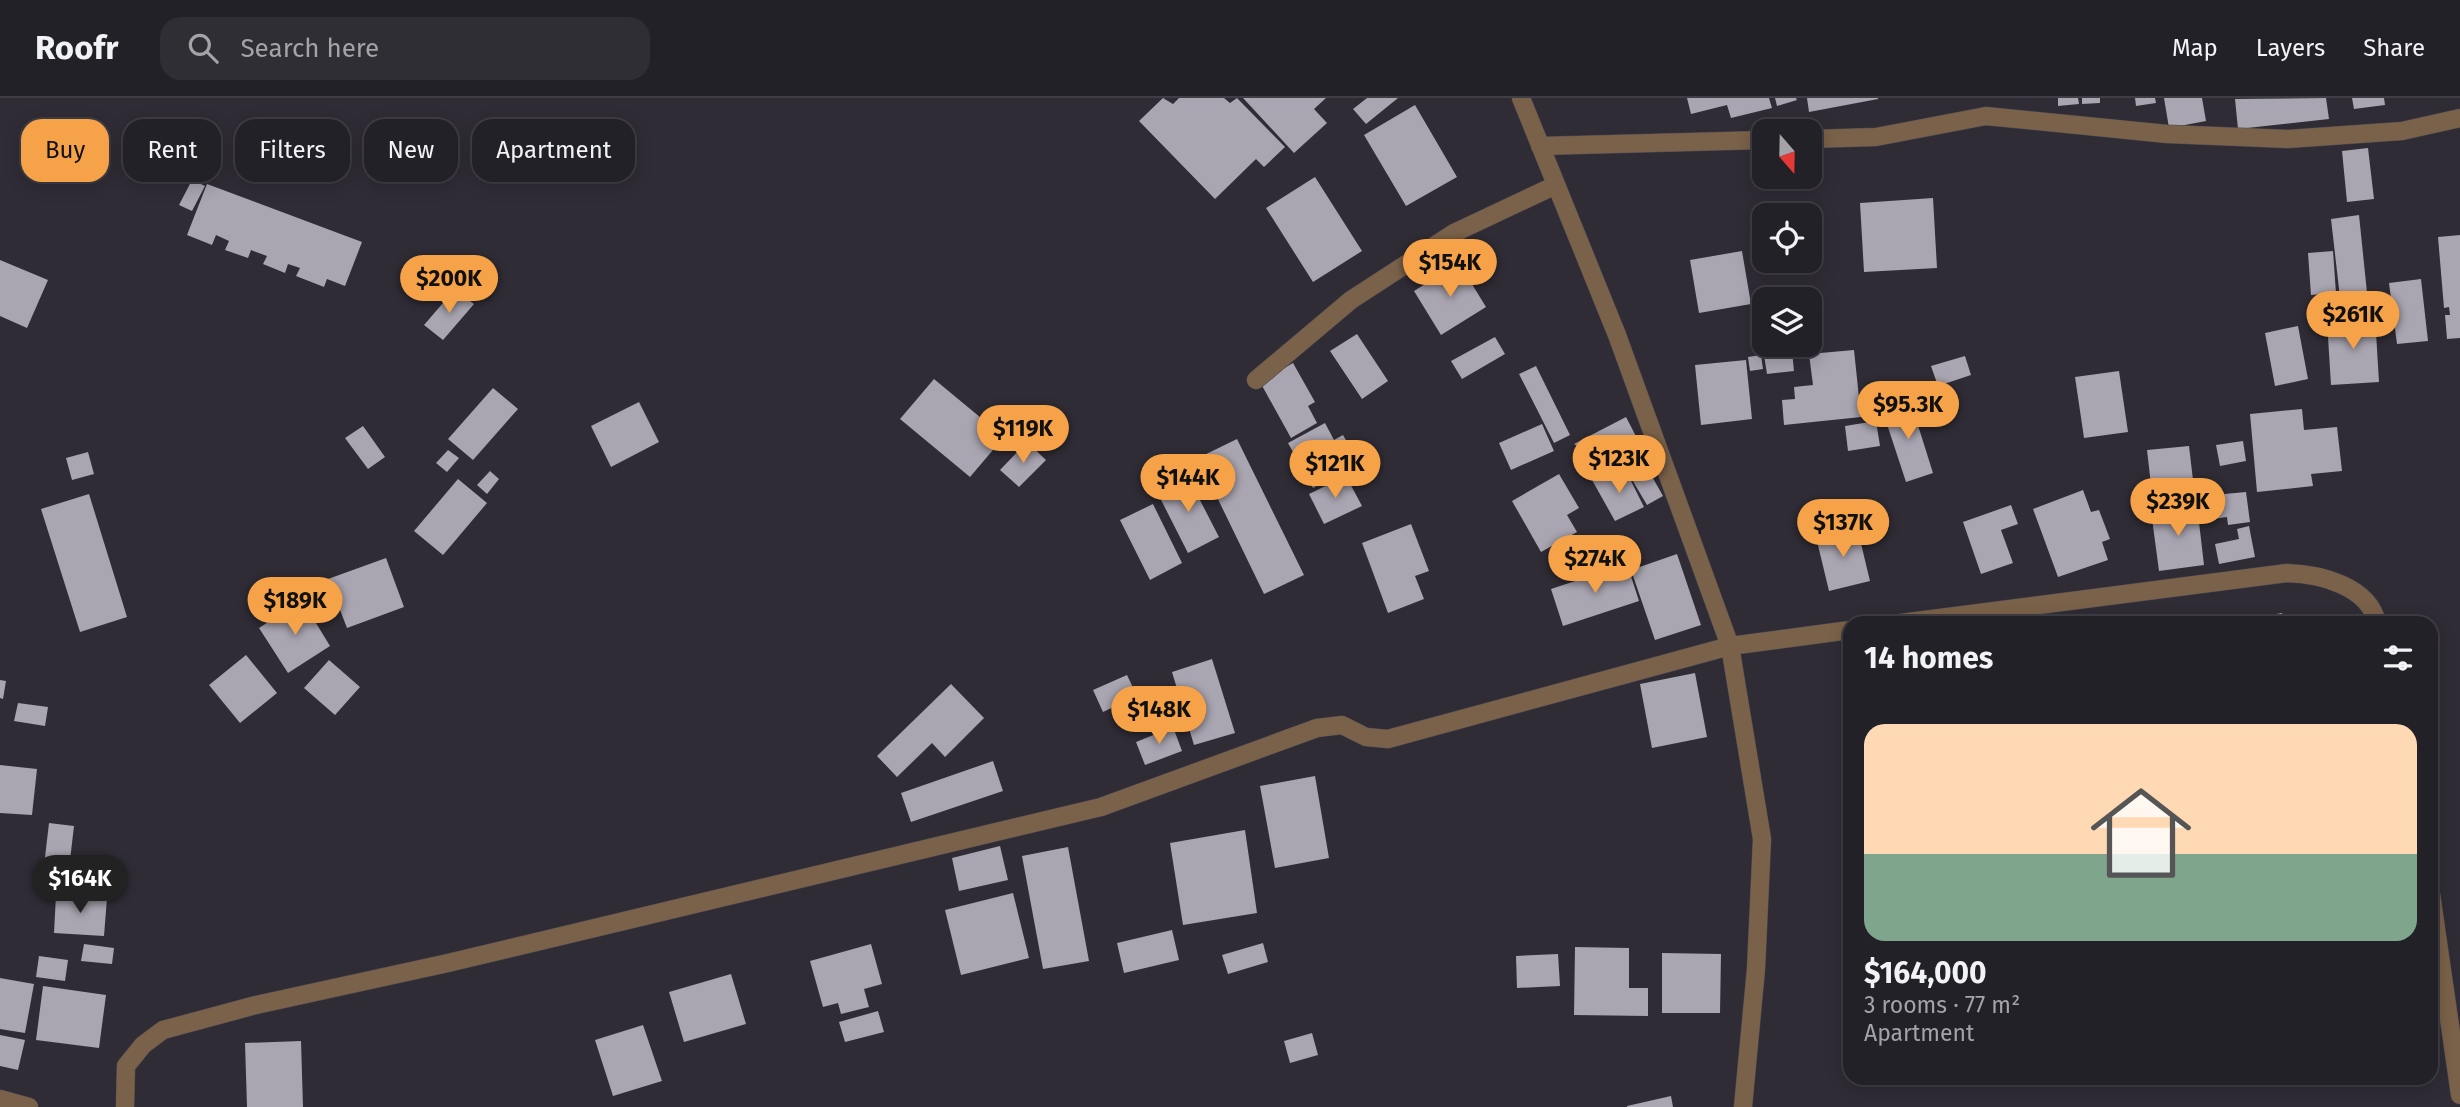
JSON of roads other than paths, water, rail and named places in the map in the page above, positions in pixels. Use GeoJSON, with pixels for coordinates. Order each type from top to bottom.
{"type":"FeatureCollection","features":[{"type":"Feature","properties":{"kind":"street"},"geometry":{"type":"LineString","coordinates":[[1521,98],[1617,335],[1730,646],[1762,839],[1756,969],[1743,1107]]}},
{"type":"Feature","properties":{"kind":"street"},"geometry":{"type":"LineString","coordinates":[[1822,139],[1888,136],[1986,116],[2167,134],[2288,139],[2402,131],[2460,118]]}},
{"type":"Feature","properties":{"kind":"street"},"geometry":{"type":"LineString","coordinates":[[1540,146],[1752,140]]}},
{"type":"Feature","properties":{"kind":"street"},"geometry":{"type":"LineString","coordinates":[[1256,380],[1351,300],[1454,233],[1556,185]]}},
{"type":"Feature","properties":{"kind":"street"},"geometry":{"type":"LineString","coordinates":[[1955,616],[2287,573],[2310,574],[2351,590],[2365,599],[2374,616]]}},
{"type":"Feature","properties":{"kind":"street"},"geometry":{"type":"LineString","coordinates":[[125,1107],[126,1066],[143,1045],[163,1030],[256,1005],[462,960],[1101,807],[1317,727],[1342,725],[1366,737],[1388,739],[1730,646],[1843,631]]}},
{"type":"Feature","properties":{"kind":"street"},"geometry":{"type":"LineString","coordinates":[[2438,943],[2460,1095]]}},
{"type":"Feature","properties":{"kind":"street"},"geometry":{"type":"LineString","coordinates":[[0,1099],[29,1107]]}}]}
